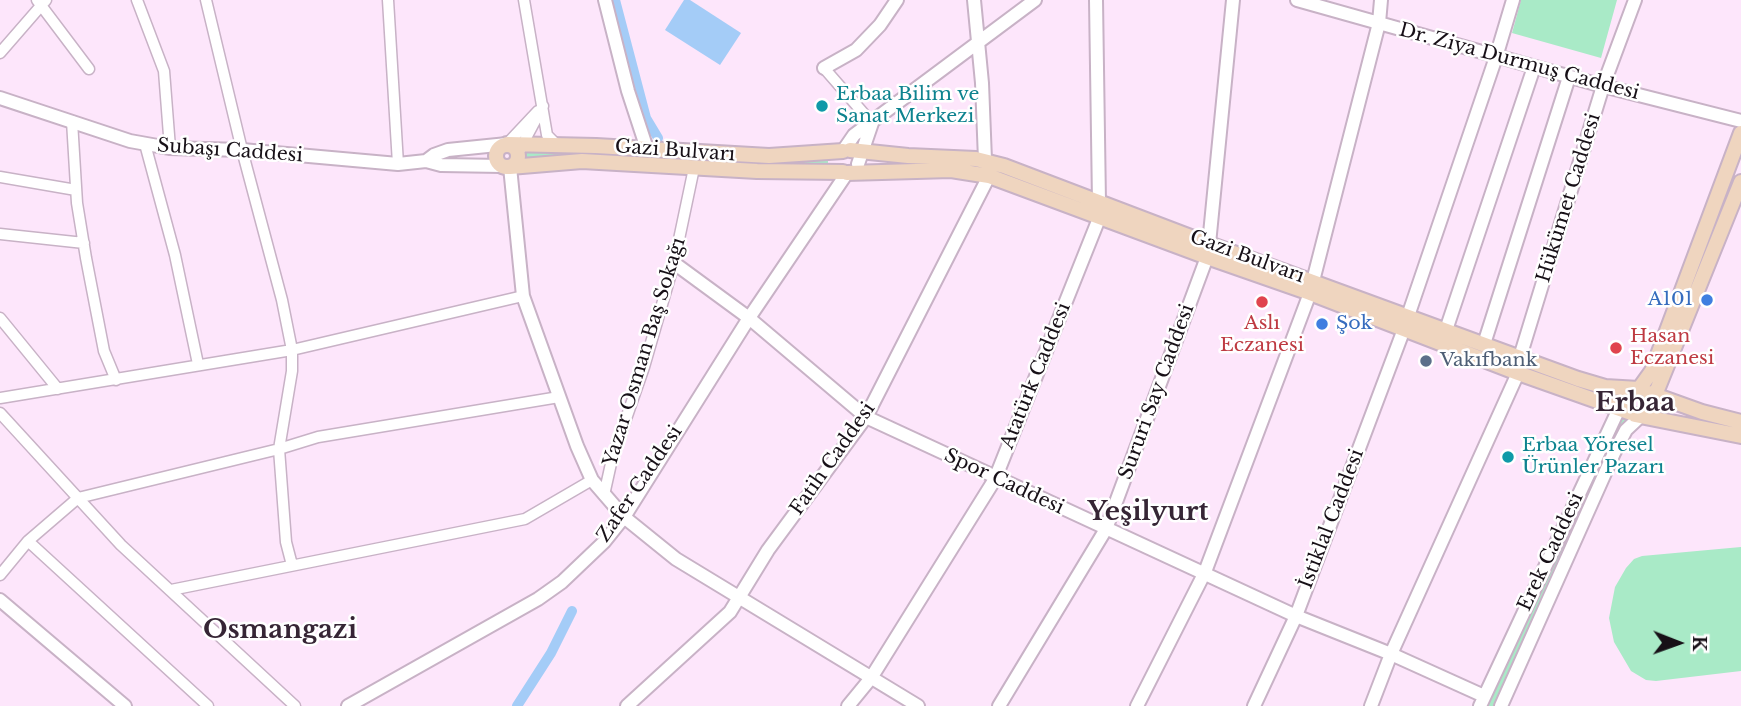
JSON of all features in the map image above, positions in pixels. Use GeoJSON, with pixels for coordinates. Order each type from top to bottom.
{"type":"FeatureCollection","features":[{"type":"Feature","properties":{"kind":"main road","name":"Erek Caddesi"},"geometry":{"type":"LineString","coordinates":[[1638,404],[1741,133]]}},
{"type":"Feature","properties":{"kind":"main road","name":"Gazi Bulvarı"},"geometry":{"type":"LineString","coordinates":[[516,147],[557,145],[647,149],[851,160],[951,170],[989,176],[1100,209]]}},
{"type":"Feature","properties":{"kind":"main road"},"geometry":{"type":"LineString","coordinates":[[516,147],[518,160],[506,167],[497,161],[496,154],[500,148],[516,147]]}},
{"type":"Feature","properties":{"kind":"main road","name":"Gazi Bulvarı"},"geometry":{"type":"LineString","coordinates":[[506,167],[582,161],[694,168],[851,160],[886,154],[985,160],[1208,251],[1406,323],[1518,373],[1638,404],[1741,436]]}},
{"type":"Feature","properties":{"kind":"main road","name":"Erek Caddesi"},"geometry":{"type":"LineString","coordinates":[[1638,404],[1741,181]]}},
{"type":"Feature","properties":{"kind":"main road","name":"Gazi Bulvarı"},"geometry":{"type":"LineString","coordinates":[[1406,323],[1446,330],[1601,386],[1638,404],[1702,412],[1741,422]]}},
{"type":"Feature","properties":{"kind":"street"},"geometry":{"type":"LineString","coordinates":[[137,0],[164,71],[170,148]]}},
{"type":"Feature","properties":{"kind":"street"},"geometry":{"type":"LineString","coordinates":[[206,0],[282,300],[292,350],[292,371],[279,449],[286,542],[292,565]]}},
{"type":"Feature","properties":{"kind":"street"},"geometry":{"type":"LineString","coordinates":[[388,0],[398,164]]}},
{"type":"Feature","properties":{"kind":"street"},"geometry":{"type":"LineString","coordinates":[[524,0],[547,135],[557,145]]}},
{"type":"Feature","properties":{"kind":"street"},"geometry":{"type":"LineString","coordinates":[[605,0],[628,91],[647,149]]}},
{"type":"Feature","properties":{"kind":"street"},"geometry":{"type":"LineString","coordinates":[[886,154],[878,143],[873,123],[824,68],[856,50],[880,25],[897,0]]}},
{"type":"Feature","properties":{"kind":"street"},"geometry":{"type":"LineString","coordinates":[[974,0],[979,41],[985,160]]}},
{"type":"Feature","properties":{"kind":"street"},"geometry":{"type":"LineString","coordinates":[[851,160],[854,135],[1035,0]]}},
{"type":"Feature","properties":{"kind":"street","name":"Atatürk Caddesi"},"geometry":{"type":"LineString","coordinates":[[848,706],[871,678],[995,479],[1100,209],[1096,0]]}},
{"type":"Feature","properties":{"kind":"street","name":"Sururi Say Caddesi"},"geometry":{"type":"LineString","coordinates":[[999,706],[1106,529],[1208,251],[1233,0]]}},
{"type":"Feature","properties":{"kind":"street","name":"Dr. Ziya Durmuş Caddesi"},"geometry":{"type":"LineString","coordinates":[[1297,0],[1569,77],[1741,121]]}},
{"type":"Feature","properties":{"kind":"street"},"geometry":{"type":"LineString","coordinates":[[1137,706],[1205,572],[1311,287],[1379,23],[1381,0]]}},
{"type":"Feature","properties":{"kind":"street","name":"İstiklal Caddesi"},"geometry":{"type":"LineString","coordinates":[[1254,706],[1296,616],[1406,323],[1513,0]]}},
{"type":"Feature","properties":{"kind":"street","name":"Hükümet Caddesi"},"geometry":{"type":"LineString","coordinates":[[1520,357],[1603,86],[1634,0]]}},
{"type":"Feature","properties":{"kind":"street"},"geometry":{"type":"LineString","coordinates":[[0,52],[42,1],[89,69]]}},
{"type":"Feature","properties":{"kind":"street"},"geometry":{"type":"LineString","coordinates":[[1446,330],[1534,67]]}},
{"type":"Feature","properties":{"kind":"street"},"geometry":{"type":"LineString","coordinates":[[1484,344],[1569,77]]}},
{"type":"Feature","properties":{"kind":"street","name":"Subaşı Caddesi"},"geometry":{"type":"LineString","coordinates":[[0,98],[145,144],[170,148],[242,150],[398,164],[426,161],[441,165],[506,167]]}},
{"type":"Feature","properties":{"kind":"street"},"geometry":{"type":"LineString","coordinates":[[516,147],[543,106]]}},
{"type":"Feature","properties":{"kind":"street"},"geometry":{"type":"LineString","coordinates":[[516,147],[543,106]]}},
{"type":"Feature","properties":{"kind":"street"},"geometry":{"type":"LineString","coordinates":[[72,121],[76,190],[84,243],[104,351],[116,380]]}},
{"type":"Feature","properties":{"kind":"street"},"geometry":{"type":"LineString","coordinates":[[851,160],[873,123]]}},
{"type":"Feature","properties":{"kind":"street"},"geometry":{"type":"LineString","coordinates":[[145,144],[175,255],[198,364]]}},
{"type":"Feature","properties":{"kind":"street","name":"Subaşı Caddesi"},"geometry":{"type":"LineString","coordinates":[[426,161],[448,150],[516,147]]}},
{"type":"Feature","properties":{"kind":"street","name":"Zafer Caddesi"},"geometry":{"type":"LineString","coordinates":[[348,706],[551,590],[588,558],[624,517],[748,318],[851,160]]}},
{"type":"Feature","properties":{"kind":"street"},"geometry":{"type":"LineString","coordinates":[[506,167],[523,296],[592,480],[624,517],[676,559],[918,706]]}},
{"type":"Feature","properties":{"kind":"street","name":"Yazar Osman Baş Sokağı"},"geometry":{"type":"LineString","coordinates":[[604,495],[612,459],[644,367],[674,263],[694,168]]}},
{"type":"Feature","properties":{"kind":"street","name":"Fatih Caddesi"},"geometry":{"type":"LineString","coordinates":[[627,706],[722,622],[768,550],[866,417],[989,176]]}},
{"type":"Feature","properties":{"kind":"street"},"geometry":{"type":"LineString","coordinates":[[0,177],[76,190]]}},
{"type":"Feature","properties":{"kind":"street"},"geometry":{"type":"LineString","coordinates":[[0,234],[84,243]]}},
{"type":"Feature","properties":{"kind":"street","name":"Spor Caddesi"},"geometry":{"type":"LineString","coordinates":[[674,263],[748,318],[866,417],[1296,616],[1391,654],[1482,701]]}},
{"type":"Feature","properties":{"kind":"street"},"geometry":{"type":"LineString","coordinates":[[0,398],[292,350],[523,296]]}},
{"type":"Feature","properties":{"kind":"street"},"geometry":{"type":"LineString","coordinates":[[0,318],[58,389]]}},
{"type":"Feature","properties":{"kind":"street"},"geometry":{"type":"LineString","coordinates":[[1371,706],[1391,654],[1518,373]]}},
{"type":"Feature","properties":{"kind":"street"},"geometry":{"type":"LineString","coordinates":[[0,575],[28,541],[78,498],[318,437],[559,397]]}},
{"type":"Feature","properties":{"kind":"street","name":"Erek Caddesi"},"geometry":{"type":"LineString","coordinates":[[1482,701],[1638,404]]}},
{"type":"Feature","properties":{"kind":"street","name":"Erek Caddesi"},"geometry":{"type":"LineString","coordinates":[[1502,706],[1638,404]]}},
{"type":"Feature","properties":{"kind":"street"},"geometry":{"type":"LineString","coordinates":[[0,413],[121,545],[295,706]]}},
{"type":"Feature","properties":{"kind":"street"},"geometry":{"type":"LineString","coordinates":[[171,590],[525,519],[592,480]]}},
{"type":"Feature","properties":{"kind":"street"},"geometry":{"type":"LineString","coordinates":[[28,541],[208,706]]}},
{"type":"Feature","properties":{"kind":"street"},"geometry":{"type":"LineString","coordinates":[[0,600],[125,706]]}},
{"type":"Feature","properties":{"kind":"green space"},"geometry":{"type":"Polygon","coordinates":[[[1521,0],[1617,0],[1601,58],[1512,33],[1521,0]]]}},
{"type":"Feature","properties":{"kind":"green space"},"geometry":{"type":"Polygon","coordinates":[[[523,152],[644,156],[752,162],[828,159],[828,167],[643,157],[573,156],[523,159],[523,152]]]}},
{"type":"Feature","properties":{"kind":"green space"},"geometry":{"type":"Polygon","coordinates":[[[1621,418],[1628,421],[1621,428],[1593,482],[1493,706],[1488,706],[1621,418]]]}},
{"type":"Feature","properties":{"kind":"green space"},"geometry":{"type":"Polygon","coordinates":[[[1741,547],[1741,671],[1656,681],[1646,680],[1631,671],[1614,642],[1609,618],[1615,587],[1626,568],[1634,559],[1642,556],[1741,547]]]}},
{"type":"Feature","properties":{"kind":"water"},"geometry":{"type":"Polygon","coordinates":[[[684,0],[690,0],[741,33],[720,65],[665,30],[684,0]]]}},
{"type":"Feature","properties":{"kind":"waterway"},"geometry":{"type":"LineString","coordinates":[[615,0],[646,118],[658,138]]}},
{"type":"Feature","properties":{"kind":"waterway"},"geometry":{"type":"LineString","coordinates":[[517,706],[551,653],[572,611]]}},
{"type":"Feature","properties":{"kind":"place","name":"Erbaa Bilim ve Sanat Merkezi"},"geometry":{"type":"Point","coordinates":[822,106]}},
{"type":"Feature","properties":{"kind":"place","name":"A101"},"geometry":{"type":"Point","coordinates":[1707,300]}},
{"type":"Feature","properties":{"kind":"place","name":"Aslı Eczanesi"},"geometry":{"type":"Point","coordinates":[1262,302]}},
{"type":"Feature","properties":{"kind":"place","name":"Şok"},"geometry":{"type":"Point","coordinates":[1322,324]}},
{"type":"Feature","properties":{"kind":"place","name":"Hasan Eczanesi"},"geometry":{"type":"Point","coordinates":[1616,348]}},
{"type":"Feature","properties":{"kind":"place","name":"Vakıfbank"},"geometry":{"type":"Point","coordinates":[1426,361]}},
{"type":"Feature","properties":{"kind":"place","name":"Erbaa Yöresel Ürünler Pazarı"},"geometry":{"type":"Point","coordinates":[1508,457]}},
{"type":"Feature","properties":{"kind":"district","name":"Erbaa"},"geometry":{"type":"Point","coordinates":[1635,404]}},
{"type":"Feature","properties":{"kind":"district","name":"Yeşilyurt"},"geometry":{"type":"Point","coordinates":[1148,513]}},
{"type":"Feature","properties":{"kind":"district","name":"Osmangazi"},"geometry":{"type":"Point","coordinates":[280,631]}}]}
